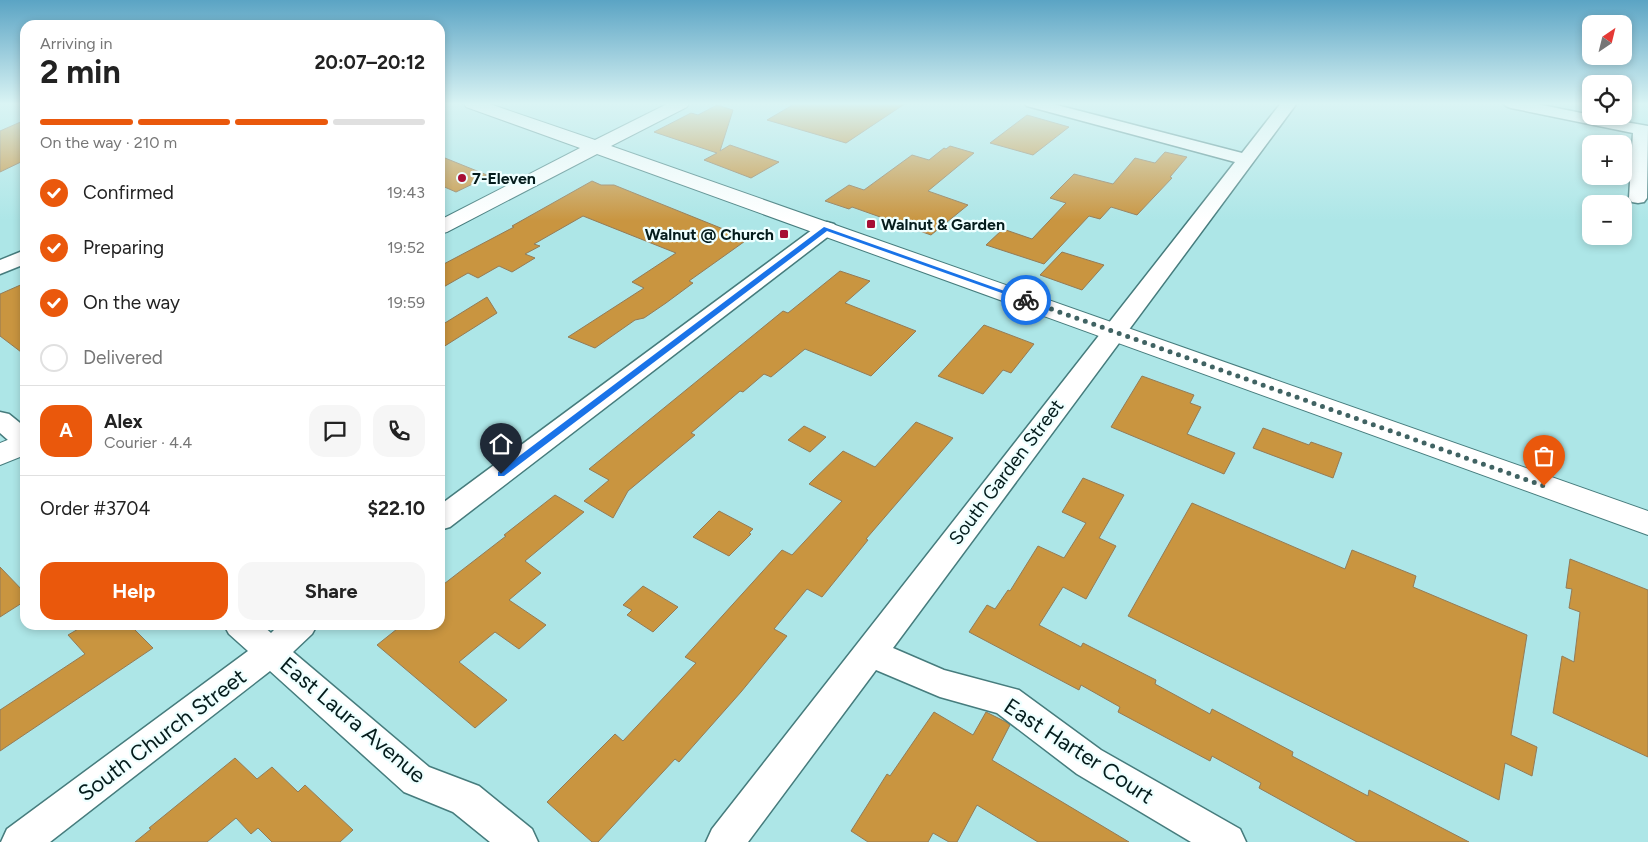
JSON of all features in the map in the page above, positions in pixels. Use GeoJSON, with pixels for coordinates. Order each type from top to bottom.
{"type":"FeatureCollection","features":[{"type":"Feature","properties":{"kind":"main road"},"geometry":{"type":"LineString","coordinates":[[582,142],[827,228],[1648,523]]}},
{"type":"Feature","properties":{"kind":"main road"},"geometry":{"type":"LineString","coordinates":[[445,225],[604,142]]}},
{"type":"Feature","properties":{"kind":"main road"},"geometry":{"type":"LineString","coordinates":[[0,456],[20,445]]}},
{"type":"Feature","properties":{"kind":"street"},"geometry":{"type":"LineString","coordinates":[[1184,142],[1245,160]]}},
{"type":"Feature","properties":{"kind":"street","name":"South Garden Street"},"geometry":{"type":"LineString","coordinates":[[725,842],[1258,142]]}},
{"type":"Feature","properties":{"kind":"street"},"geometry":{"type":"LineString","coordinates":[[1638,198],[1644,142]]}},
{"type":"Feature","properties":{"kind":"street"},"geometry":{"type":"LineString","coordinates":[[445,516],[827,228]]}},
{"type":"Feature","properties":{"kind":"street"},"geometry":{"type":"LineString","coordinates":[[0,268],[20,258]]}},
{"type":"Feature","properties":{"kind":"street"},"geometry":{"type":"LineString","coordinates":[[0,420],[20,438]]}},
{"type":"Feature","properties":{"kind":"street","name":"East Laura Avenue"},"geometry":{"type":"LineString","coordinates":[[246,630],[418,780],[466,799],[519,842]]}},
{"type":"Feature","properties":{"kind":"street","name":"South Church Street"},"geometry":{"type":"LineString","coordinates":[[20,842],[271,652],[295,630]]}},
{"type":"Feature","properties":{"kind":"street","name":"East Harter Court"},"geometry":{"type":"LineString","coordinates":[[869,652],[940,683],[1006,701],[1089,762],[1227,842]]}},
{"type":"Feature","properties":{"kind":"building"},"geometry":{"type":"Polygon","coordinates":[[[0,142],[20,142],[20,162],[0,172],[0,142]]]}},
{"type":"Feature","properties":{"kind":"building"},"geometry":{"type":"Polygon","coordinates":[[[685,142],[723,142],[720,151],[730,145],[779,162],[751,178],[704,160],[717,153],[685,142]]]}},
{"type":"Feature","properties":{"kind":"building"},"geometry":{"type":"Polygon","coordinates":[[[991,142],[1049,142],[1033,155],[991,142]]]}},
{"type":"Feature","properties":{"kind":"building"},"geometry":{"type":"Polygon","coordinates":[[[950,146],[974,153],[928,191],[968,205],[931,235],[852,207],[849,209],[825,201],[849,185],[864,190],[912,155],[929,160],[944,148],[946,149],[950,146]]]}},
{"type":"Feature","properties":{"kind":"building"},"geometry":{"type":"Polygon","coordinates":[[[1165,152],[1187,157],[1170,177],[1172,178],[1137,215],[1111,207],[1100,219],[1089,216],[1044,264],[986,245],[1003,229],[1032,239],[1066,203],[1050,198],[1074,174],[1113,184],[1135,158],[1155,163],[1165,152]]]}},
{"type":"Feature","properties":{"kind":"building","name":"7-Eleven"},"geometry":{"type":"Polygon","coordinates":[[[445,158],[487,175],[483,177],[485,178],[456,192],[445,187],[445,158]]]}},
{"type":"Feature","properties":{"kind":"building"},"geometry":{"type":"Polygon","coordinates":[[[592,181],[601,185],[614,185],[748,239],[689,281],[693,283],[666,303],[644,318],[635,320],[595,348],[568,337],[644,288],[632,282],[676,253],[583,216],[534,244],[540,246],[525,254],[535,258],[512,272],[499,266],[478,278],[468,273],[445,286],[445,263],[514,227],[512,226],[592,181]]]}},
{"type":"Feature","properties":{"kind":"building"},"geometry":{"type":"Polygon","coordinates":[[[1062,252],[1104,265],[1082,290],[1040,275],[1062,252]]]}},
{"type":"Feature","properties":{"kind":"building"},"geometry":{"type":"Polygon","coordinates":[[[840,271],[870,281],[845,303],[916,331],[871,376],[805,349],[771,377],[764,374],[743,392],[740,391],[691,433],[695,435],[628,491],[613,518],[584,501],[609,480],[589,469],[783,311],[788,313],[840,271]]]}},
{"type":"Feature","properties":{"kind":"building"},"geometry":{"type":"Polygon","coordinates":[[[20,285],[20,351],[0,336],[0,294],[20,285]]]}},
{"type":"Feature","properties":{"kind":"building"},"geometry":{"type":"Polygon","coordinates":[[[487,297],[497,313],[445,346],[445,323],[487,297]]]}},
{"type":"Feature","properties":{"kind":"building"},"geometry":{"type":"Polygon","coordinates":[[[984,325],[1034,344],[1011,373],[1003,370],[983,394],[938,376],[984,325]]]}},
{"type":"Feature","properties":{"kind":"building"},"geometry":{"type":"Polygon","coordinates":[[[1142,376],[1194,395],[1190,403],[1201,407],[1187,434],[1235,453],[1224,474],[1111,427],[1142,376]]]}},
{"type":"Feature","properties":{"kind":"building"},"geometry":{"type":"Polygon","coordinates":[[[916,422],[953,438],[866,539],[868,540],[822,597],[807,589],[774,629],[787,636],[741,692],[679,762],[675,759],[598,842],[592,842],[547,802],[615,734],[623,741],[696,663],[685,657],[782,550],[792,555],[842,501],[809,484],[843,451],[875,467],[916,422]]]}},
{"type":"Feature","properties":{"kind":"building"},"geometry":{"type":"Polygon","coordinates":[[[804,426],[826,437],[810,452],[788,440],[804,426]]]}},
{"type":"Feature","properties":{"kind":"building"},"geometry":{"type":"Polygon","coordinates":[[[1263,428],[1309,445],[1311,442],[1342,453],[1333,478],[1253,448],[1263,428]]]}},
{"type":"Feature","properties":{"kind":"building"},"geometry":{"type":"Polygon","coordinates":[[[1083,478],[1124,495],[1099,538],[1116,546],[1086,599],[1063,587],[1039,625],[1081,647],[1083,643],[1156,680],[1155,684],[1210,714],[1212,709],[1293,752],[1292,756],[1368,796],[1369,790],[1469,842],[1357,842],[1259,788],[1261,783],[1212,756],[1210,761],[1118,712],[1120,707],[1081,685],[1079,690],[969,632],[987,605],[995,609],[1008,590],[1010,591],[1038,546],[1064,558],[1086,523],[1062,512],[1083,478]]]}},
{"type":"Feature","properties":{"kind":"building"},"geometry":{"type":"Polygon","coordinates":[[[555,495],[584,512],[525,561],[541,573],[509,600],[546,625],[519,649],[495,632],[459,662],[507,700],[475,728],[377,645],[396,630],[445,630],[445,583],[506,536],[504,535],[555,495]]]}},
{"type":"Feature","properties":{"kind":"building"},"geometry":{"type":"Polygon","coordinates":[[[1192,503],[1345,569],[1352,550],[1416,576],[1413,587],[1527,635],[1511,735],[1537,747],[1532,776],[1505,763],[1499,800],[1128,616],[1192,503]]]}},
{"type":"Feature","properties":{"kind":"building"},"geometry":{"type":"Polygon","coordinates":[[[719,511],[753,529],[749,533],[751,534],[729,556],[693,537],[719,511]]]}},
{"type":"Feature","properties":{"kind":"building"},"geometry":{"type":"Polygon","coordinates":[[[1570,559],[1648,590],[1648,757],[1553,713],[1562,656],[1574,662],[1580,612],[1569,608],[1572,589],[1566,588],[1570,559]]]}},
{"type":"Feature","properties":{"kind":"building"},"geometry":{"type":"Polygon","coordinates":[[[0,567],[20,588],[20,604],[0,617],[0,567]]]}},
{"type":"Feature","properties":{"kind":"building"},"geometry":{"type":"Polygon","coordinates":[[[643,586],[678,607],[653,632],[627,615],[632,610],[623,605],[643,586]]]}},
{"type":"Feature","properties":{"kind":"building"},"geometry":{"type":"Polygon","coordinates":[[[76,630],[135,630],[153,648],[0,751],[0,710],[85,654],[68,635],[76,630]]]}},
{"type":"Feature","properties":{"kind":"building"},"geometry":{"type":"Polygon","coordinates":[[[934,712],[973,735],[986,712],[1006,722],[1010,725],[992,760],[1129,842],[1038,842],[977,805],[957,842],[949,842],[933,833],[928,842],[868,842],[851,831],[887,774],[890,776],[934,712]]]}},
{"type":"Feature","properties":{"kind":"building"},"geometry":{"type":"Polygon","coordinates":[[[235,758],[257,779],[272,767],[298,792],[305,785],[353,830],[340,842],[272,842],[258,828],[251,834],[236,818],[207,842],[135,842],[151,829],[149,828],[235,758]]]}},
{"type":"Feature","properties":{"kind":"way so far"},"geometry":{"type":"LineString","coordinates":[[1026,300],[1544,486]]}},
{"type":"Feature","properties":{"kind":"place","name":"7-Eleven"},"geometry":{"type":"Point","coordinates":[462,178]}},
{"type":"Feature","properties":{"kind":"place","name":"Walnut & Garden"},"geometry":{"type":"Point","coordinates":[871,224]}},
{"type":"Feature","properties":{"kind":"place","name":"Walnut @ Church"},"geometry":{"type":"Point","coordinates":[784,234]}},
{"type":"Feature","properties":{"kind":"route"},"geometry":{"type":"LineString","coordinates":[[501,474],[827,228],[1026,300]]}}]}
